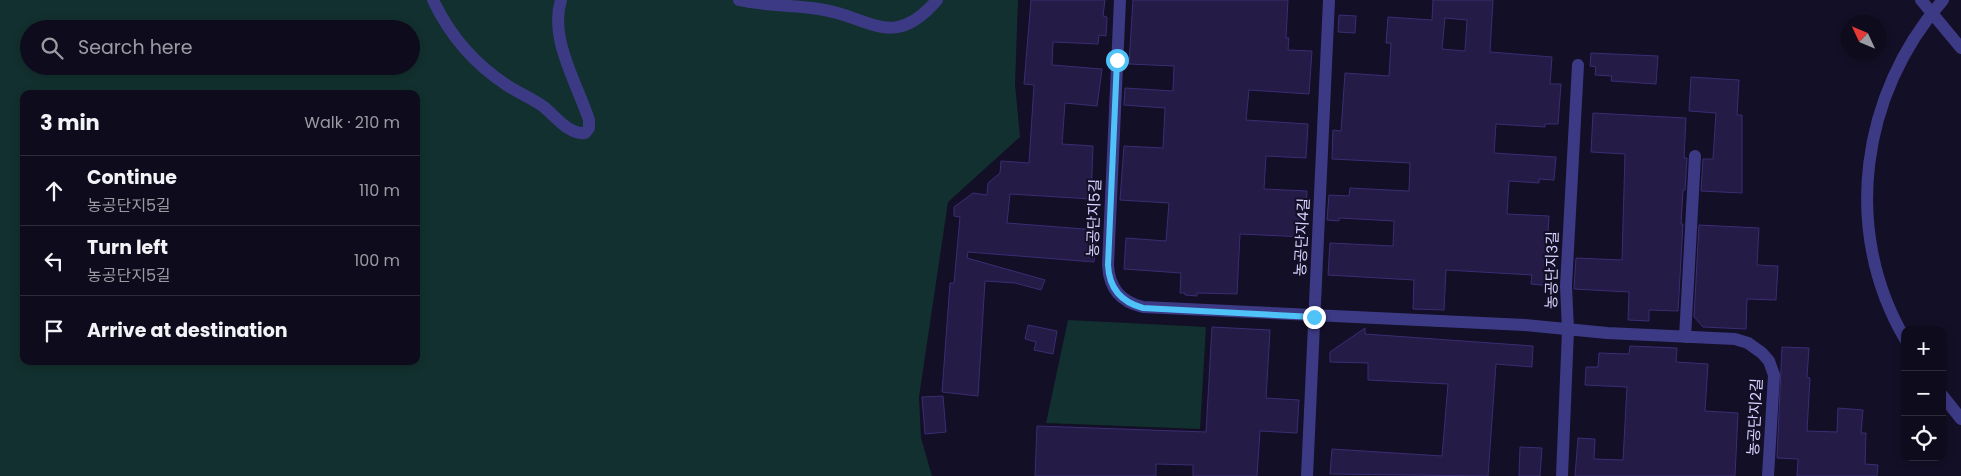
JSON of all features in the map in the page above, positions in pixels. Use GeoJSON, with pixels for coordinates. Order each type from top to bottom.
{"type":"FeatureCollection","features":[{"type":"Feature","properties":{"kind":"street"},"geometry":{"type":"LineString","coordinates":[[433,0],[443,22],[458,42],[480,65],[509,86],[543,106],[576,133],[585,133],[589,128],[589,120],[560,37],[558,18],[560,0]]}},
{"type":"Feature","properties":{"kind":"street"},"geometry":{"type":"LineString","coordinates":[[739,0],[821,9],[879,27],[895,28],[919,18],[937,0]]}},
{"type":"Feature","properties":{"kind":"street","name":"농공단지5길"},"geometry":{"type":"LineString","coordinates":[[1120,0],[1108,272],[1113,288],[1126,301],[1143,308],[1525,325],[1568,330]]}},
{"type":"Feature","properties":{"kind":"street","name":"농공단지4길"},"geometry":{"type":"LineString","coordinates":[[1307,476],[1329,0]]}},
{"type":"Feature","properties":{"kind":"street"},"geometry":{"type":"LineString","coordinates":[[1921,0],[1961,48]]}},
{"type":"Feature","properties":{"kind":"street"},"geometry":{"type":"LineString","coordinates":[[1901,330],[1876,275],[1866,214],[1868,159],[1881,107],[1903,56],[1943,0]]}},
{"type":"Feature","properties":{"kind":"street","name":"농공단지3길"},"geometry":{"type":"LineString","coordinates":[[1562,476],[1568,330],[1566,286],[1578,65]]}},
{"type":"Feature","properties":{"kind":"street"},"geometry":{"type":"LineString","coordinates":[[1685,337],[1695,156]]}},
{"type":"Feature","properties":{"kind":"street","name":"농공단지2길"},"geometry":{"type":"LineString","coordinates":[[1568,330],[1742,340],[1757,349],[1768,361],[1774,375],[1768,476]]}},
{"type":"Feature","properties":{"kind":"street"},"geometry":{"type":"LineString","coordinates":[[1946,400],[1961,418]]}},
{"type":"Feature","properties":{"kind":"green space"},"geometry":{"type":"Polygon","coordinates":[[[0,0],[1018,0],[1015,84],[1020,137],[948,202],[919,397],[921,438],[932,476],[0,476],[0,0]]]}},
{"type":"Feature","properties":{"kind":"green space"},"geometry":{"type":"Polygon","coordinates":[[[1068,320],[1206,327],[1200,429],[1046,423],[1068,320]]]}},
{"type":"Feature","properties":{"kind":"building"},"geometry":{"type":"Polygon","coordinates":[[[1031,0],[1105,0],[1103,16],[1107,17],[1106,36],[1099,35],[1098,44],[1053,42],[1052,65],[1102,69],[1097,106],[1065,103],[1062,144],[1093,146],[1091,199],[1010,194],[1007,223],[1097,230],[1094,262],[968,252],[967,258],[1045,280],[1041,290],[1015,283],[985,281],[978,396],[942,392],[950,283],[954,283],[960,217],[954,216],[954,207],[973,193],[987,195],[988,183],[1000,173],[1001,161],[1029,163],[1034,85],[1024,84],[1031,0]]]}},
{"type":"Feature","properties":{"kind":"building"},"geometry":{"type":"Polygon","coordinates":[[[1133,0],[1288,0],[1286,38],[1289,38],[1288,50],[1312,51],[1309,94],[1249,90],[1246,120],[1308,124],[1306,158],[1266,156],[1264,189],[1307,191],[1304,237],[1240,234],[1237,294],[1197,293],[1197,296],[1185,295],[1185,293],[1180,293],[1181,273],[1124,269],[1126,238],[1166,241],[1169,203],[1120,200],[1124,146],[1163,148],[1165,108],[1124,105],[1125,88],[1173,91],[1174,66],[1129,64],[1133,0]]]}},
{"type":"Feature","properties":{"kind":"building"},"geometry":{"type":"Polygon","coordinates":[[[1433,0],[1493,0],[1490,52],[1552,57],[1550,84],[1561,84],[1558,124],[1545,124],[1545,127],[1496,124],[1494,153],[1556,157],[1554,180],[1539,179],[1539,183],[1509,181],[1507,214],[1549,216],[1547,249],[1554,249],[1552,286],[1531,284],[1532,275],[1446,270],[1444,310],[1413,309],[1414,280],[1328,275],[1330,243],[1393,246],[1394,221],[1339,218],[1339,221],[1327,220],[1329,195],[1349,196],[1350,188],[1409,191],[1410,163],[1332,159],[1333,130],[1341,131],[1345,73],[1389,76],[1391,43],[1386,43],[1388,17],[1432,20],[1433,0]],[[1445,18],[1442,49],[1465,51],[1467,20],[1445,18]]]}},
{"type":"Feature","properties":{"kind":"building"},"geometry":{"type":"Polygon","coordinates":[[[1339,15],[1356,16],[1355,33],[1338,32],[1339,15]]]}},
{"type":"Feature","properties":{"kind":"building"},"geometry":{"type":"Polygon","coordinates":[[[1591,53],[1658,56],[1656,84],[1611,81],[1612,76],[1595,75],[1596,67],[1590,66],[1591,53]]]}},
{"type":"Feature","properties":{"kind":"building"},"geometry":{"type":"Polygon","coordinates":[[[1691,77],[1739,80],[1737,115],[1742,115],[1742,193],[1701,191],[1703,159],[1713,159],[1716,113],[1689,111],[1691,77]]]}},
{"type":"Feature","properties":{"kind":"building"},"geometry":{"type":"Polygon","coordinates":[[[1593,113],[1686,118],[1684,158],[1687,158],[1681,224],[1683,224],[1678,311],[1649,310],[1649,321],[1628,320],[1629,292],[1574,289],[1576,258],[1622,260],[1625,154],[1591,152],[1593,113]]]}},
{"type":"Feature","properties":{"kind":"building"},"geometry":{"type":"Polygon","coordinates":[[[1699,225],[1759,228],[1757,265],[1778,266],[1776,300],[1747,299],[1746,329],[1703,327],[1694,317],[1699,225]]]}},
{"type":"Feature","properties":{"kind":"building"},"geometry":{"type":"Polygon","coordinates":[[[1028,325],[1057,331],[1053,354],[1034,350],[1036,342],[1025,339],[1028,325]]]}},
{"type":"Feature","properties":{"kind":"building"},"geometry":{"type":"Polygon","coordinates":[[[1212,327],[1270,330],[1266,398],[1299,400],[1297,433],[1260,431],[1257,476],[1193,476],[1193,465],[1156,464],[1156,476],[1035,476],[1037,426],[1206,432],[1212,327]]]}},
{"type":"Feature","properties":{"kind":"building"},"geometry":{"type":"Polygon","coordinates":[[[1365,328],[1365,334],[1533,346],[1532,367],[1496,364],[1488,476],[1330,474],[1332,449],[1442,456],[1448,384],[1368,380],[1368,363],[1330,362],[1330,352],[1365,328]]]}},
{"type":"Feature","properties":{"kind":"building"},"geometry":{"type":"Polygon","coordinates":[[[1630,346],[1677,348],[1676,362],[1708,364],[1705,411],[1738,413],[1735,476],[1575,476],[1578,438],[1595,439],[1594,459],[1623,460],[1627,387],[1585,385],[1586,367],[1598,367],[1599,353],[1629,354],[1630,346]]]}},
{"type":"Feature","properties":{"kind":"building"},"geometry":{"type":"Polygon","coordinates":[[[1782,347],[1809,348],[1807,377],[1810,378],[1807,431],[1837,432],[1838,408],[1863,410],[1861,433],[1866,433],[1865,464],[1878,465],[1877,476],[1797,476],[1798,459],[1777,458],[1782,347]]]}},
{"type":"Feature","properties":{"kind":"building"},"geometry":{"type":"Polygon","coordinates":[[[943,396],[946,432],[925,434],[922,397],[943,396]]]}},
{"type":"Feature","properties":{"kind":"building"},"geometry":{"type":"Polygon","coordinates":[[[1520,447],[1542,448],[1540,476],[1519,476],[1520,447]]]}},
{"type":"Feature","properties":{"kind":"route"},"geometry":{"type":"LineString","coordinates":[[1117,60],[1108,265],[1110,280],[1116,293],[1126,301],[1143,308],[1314,317]]}}]}
